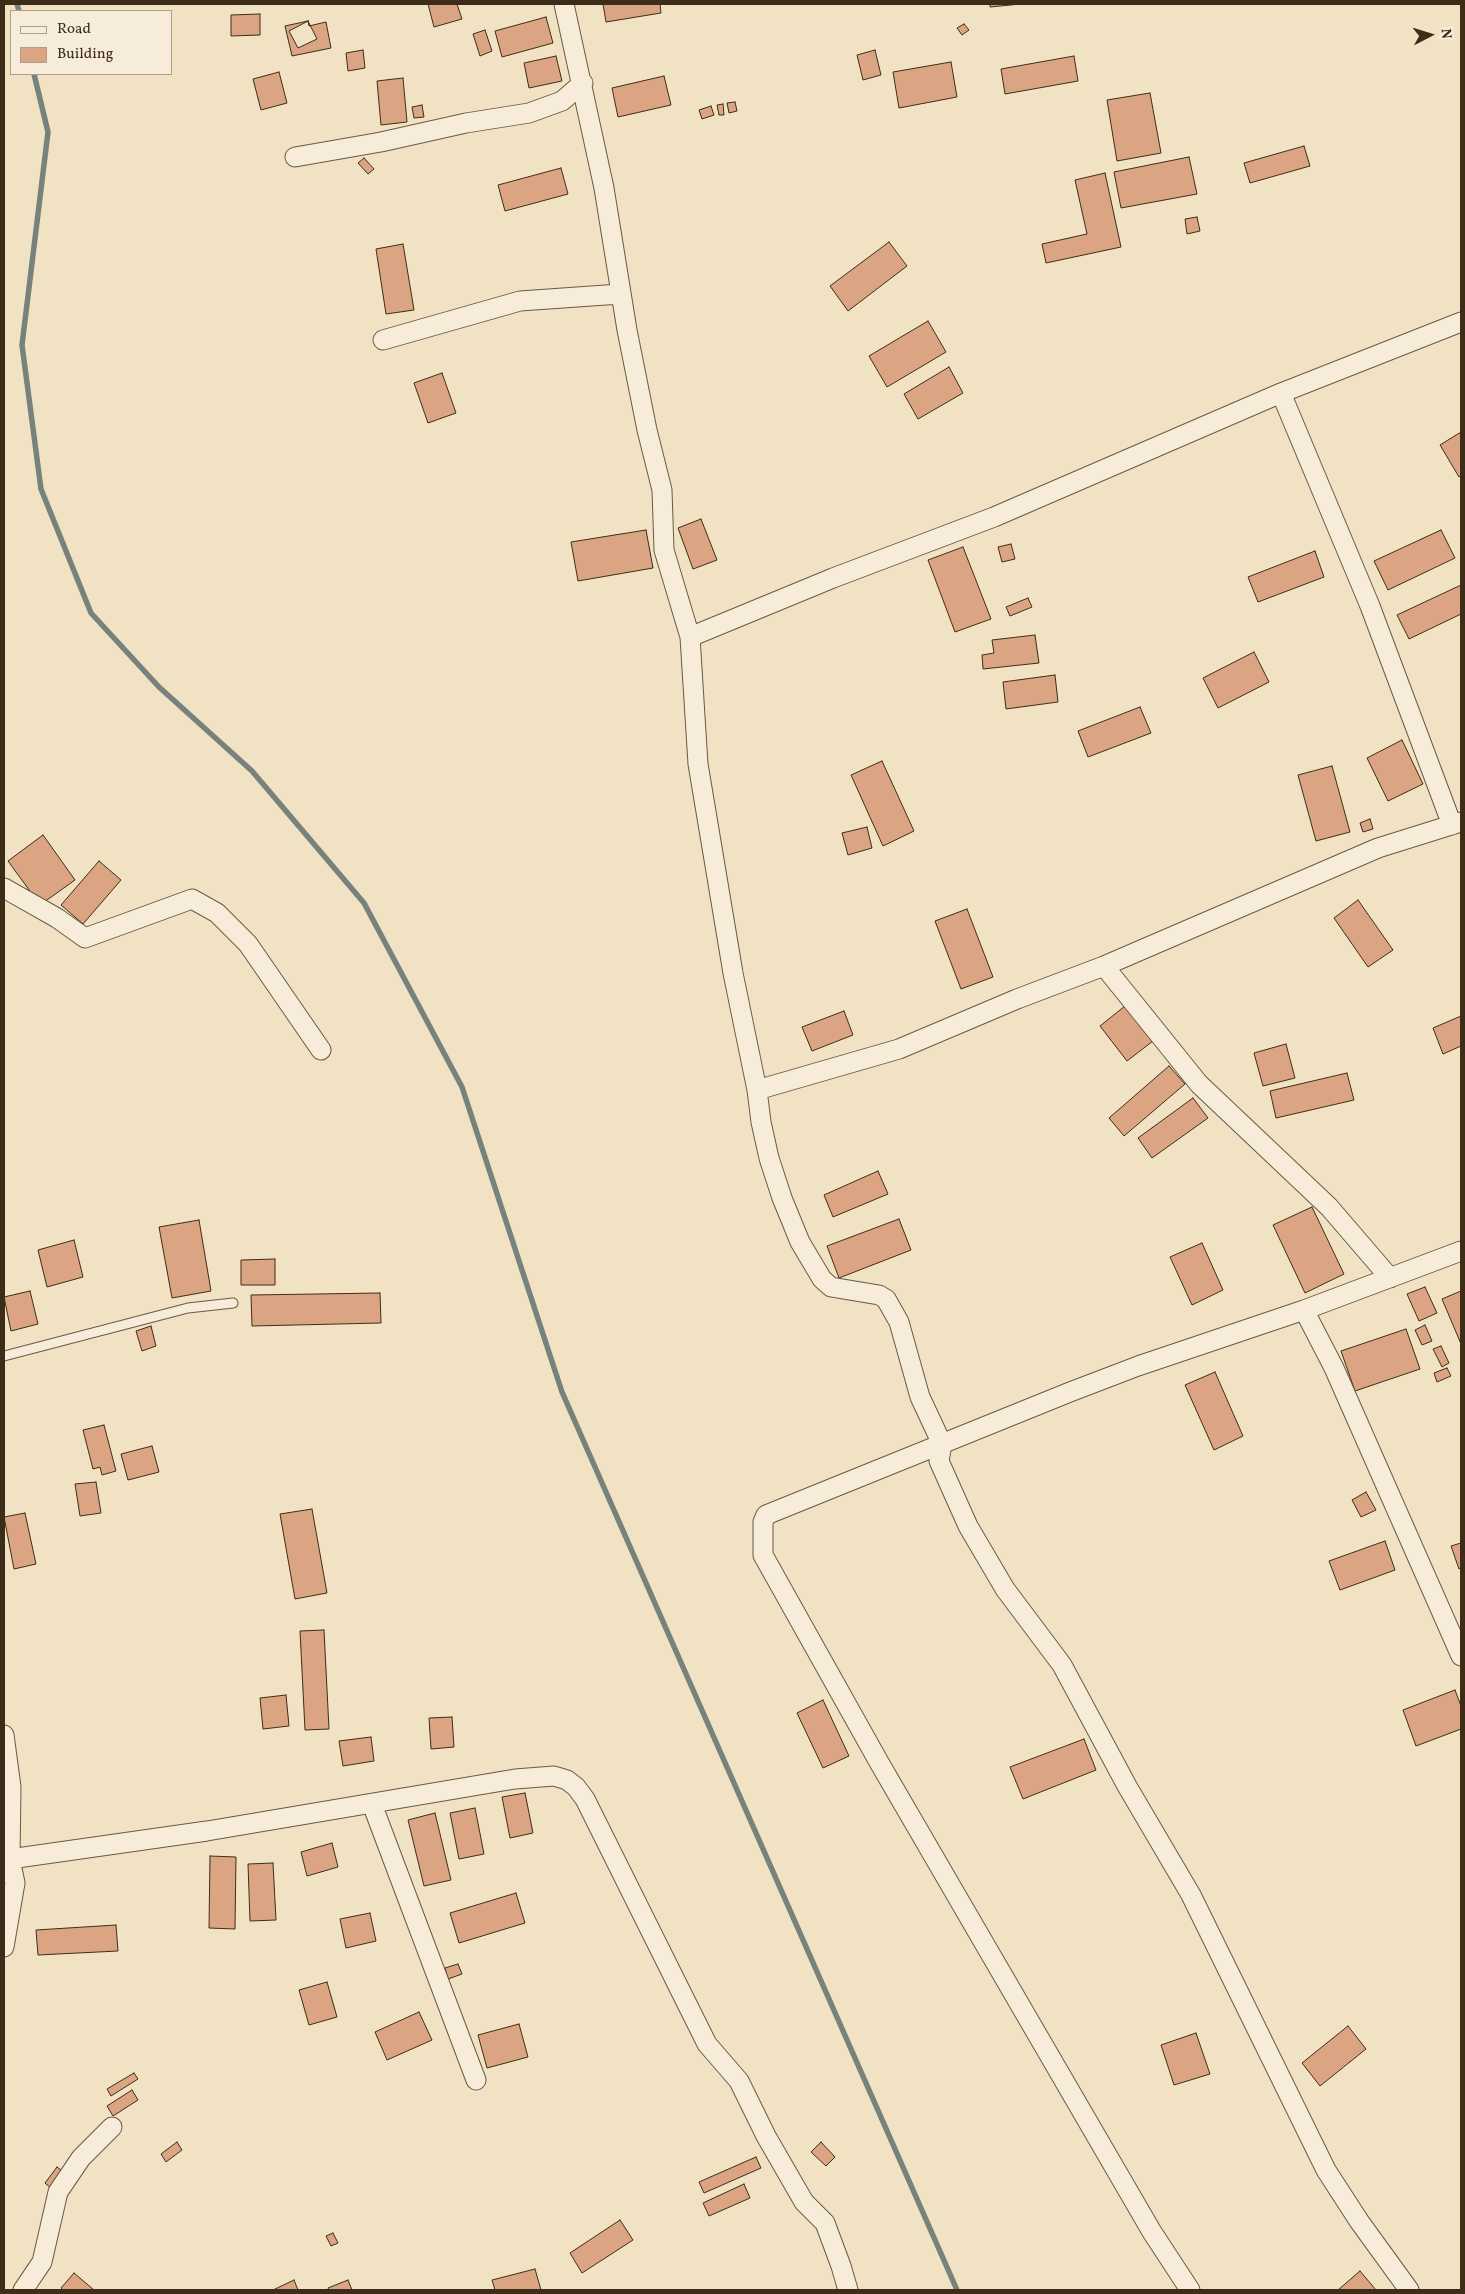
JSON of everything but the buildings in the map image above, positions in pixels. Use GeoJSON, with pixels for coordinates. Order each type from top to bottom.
{"type":"FeatureCollection","features":[{"type":"Feature","properties":{"kind":"street"},"geometry":{"type":"LineString","coordinates":[[564,4],[583,83],[604,188],[620,294],[647,430],[662,490],[664,550],[690,637],[698,764],[733,973],[769,1158],[791,1221],[809,1258],[822,1279],[831,1287],[873,1293],[886,1299],[899,1322],[920,1397],[942,1444],[939,1461],[968,1526],[1005,1589],[1062,1665],[1127,1786],[1191,1895],[1326,2170],[1359,2221],[1409,2290]]}},
{"type":"Feature","properties":{"kind":"street"},"geometry":{"type":"LineString","coordinates":[[295,157],[381,142],[466,123],[529,113],[562,100],[583,83]]}},
{"type":"Feature","properties":{"kind":"street"},"geometry":{"type":"LineString","coordinates":[[383,340],[520,301],[620,294]]}},
{"type":"Feature","properties":{"kind":"street"},"geometry":{"type":"LineString","coordinates":[[690,637],[832,578],[994,517],[1281,393],[1461,322]]}},
{"type":"Feature","properties":{"kind":"street"},"geometry":{"type":"LineString","coordinates":[[757,1090],[899,1049],[1017,999],[1104,966],[1378,848],[1457,824],[1370,606],[1281,393]]}},
{"type":"Feature","properties":{"kind":"street"},"geometry":{"type":"LineString","coordinates":[[4,888],[56,918],[85,938],[192,899],[217,913],[248,944],[322,1050]]}},
{"type":"Feature","properties":{"kind":"street"},"geometry":{"type":"LineString","coordinates":[[1104,966],[1199,1084],[1330,1207],[1390,1278]]}},
{"type":"Feature","properties":{"kind":"street"},"geometry":{"type":"LineString","coordinates":[[1190,2290],[1152,2232],[875,1755],[762,1555],[763,1522],[766,1515],[1138,1366],[1304,1310],[1461,1251]]}},
{"type":"Feature","properties":{"kind":"street"},"geometry":{"type":"LineString","coordinates":[[1304,1310],[1334,1368],[1461,1656]]}},
{"type":"Feature","properties":{"kind":"street"},"geometry":{"type":"LineString","coordinates":[[4,1735],[11,1787],[10,1859],[15,1884],[4,1947]]}},
{"type":"Feature","properties":{"kind":"street"},"geometry":{"type":"LineString","coordinates":[[10,1859],[207,1831],[524,1778],[554,1776],[567,1780],[576,1787],[585,1799],[707,2044],[739,2081],[766,2136],[804,2202],[825,2223],[842,2266],[848,2290]]}},
{"type":"Feature","properties":{"kind":"street"},"geometry":{"type":"LineString","coordinates":[[372,1804],[476,2080]]}},
{"type":"Feature","properties":{"kind":"street"},"geometry":{"type":"LineString","coordinates":[[23,2290],[42,2262],[58,2192],[81,2158],[112,2127]]}},
{"type":"Feature","properties":{"kind":"lane"},"geometry":{"type":"LineString","coordinates":[[4,1356],[188,1308],[233,1304]]}},
{"type":"Feature","properties":{"kind":"waterway"},"geometry":{"type":"LineString","coordinates":[[17,4],[19,10]]}},
{"type":"Feature","properties":{"kind":"waterway"},"geometry":{"type":"LineString","coordinates":[[34,75],[48,132],[22,345],[41,489],[91,613],[159,687],[252,771],[364,903],[462,1087],[562,1392],[957,2290]]}}]}
